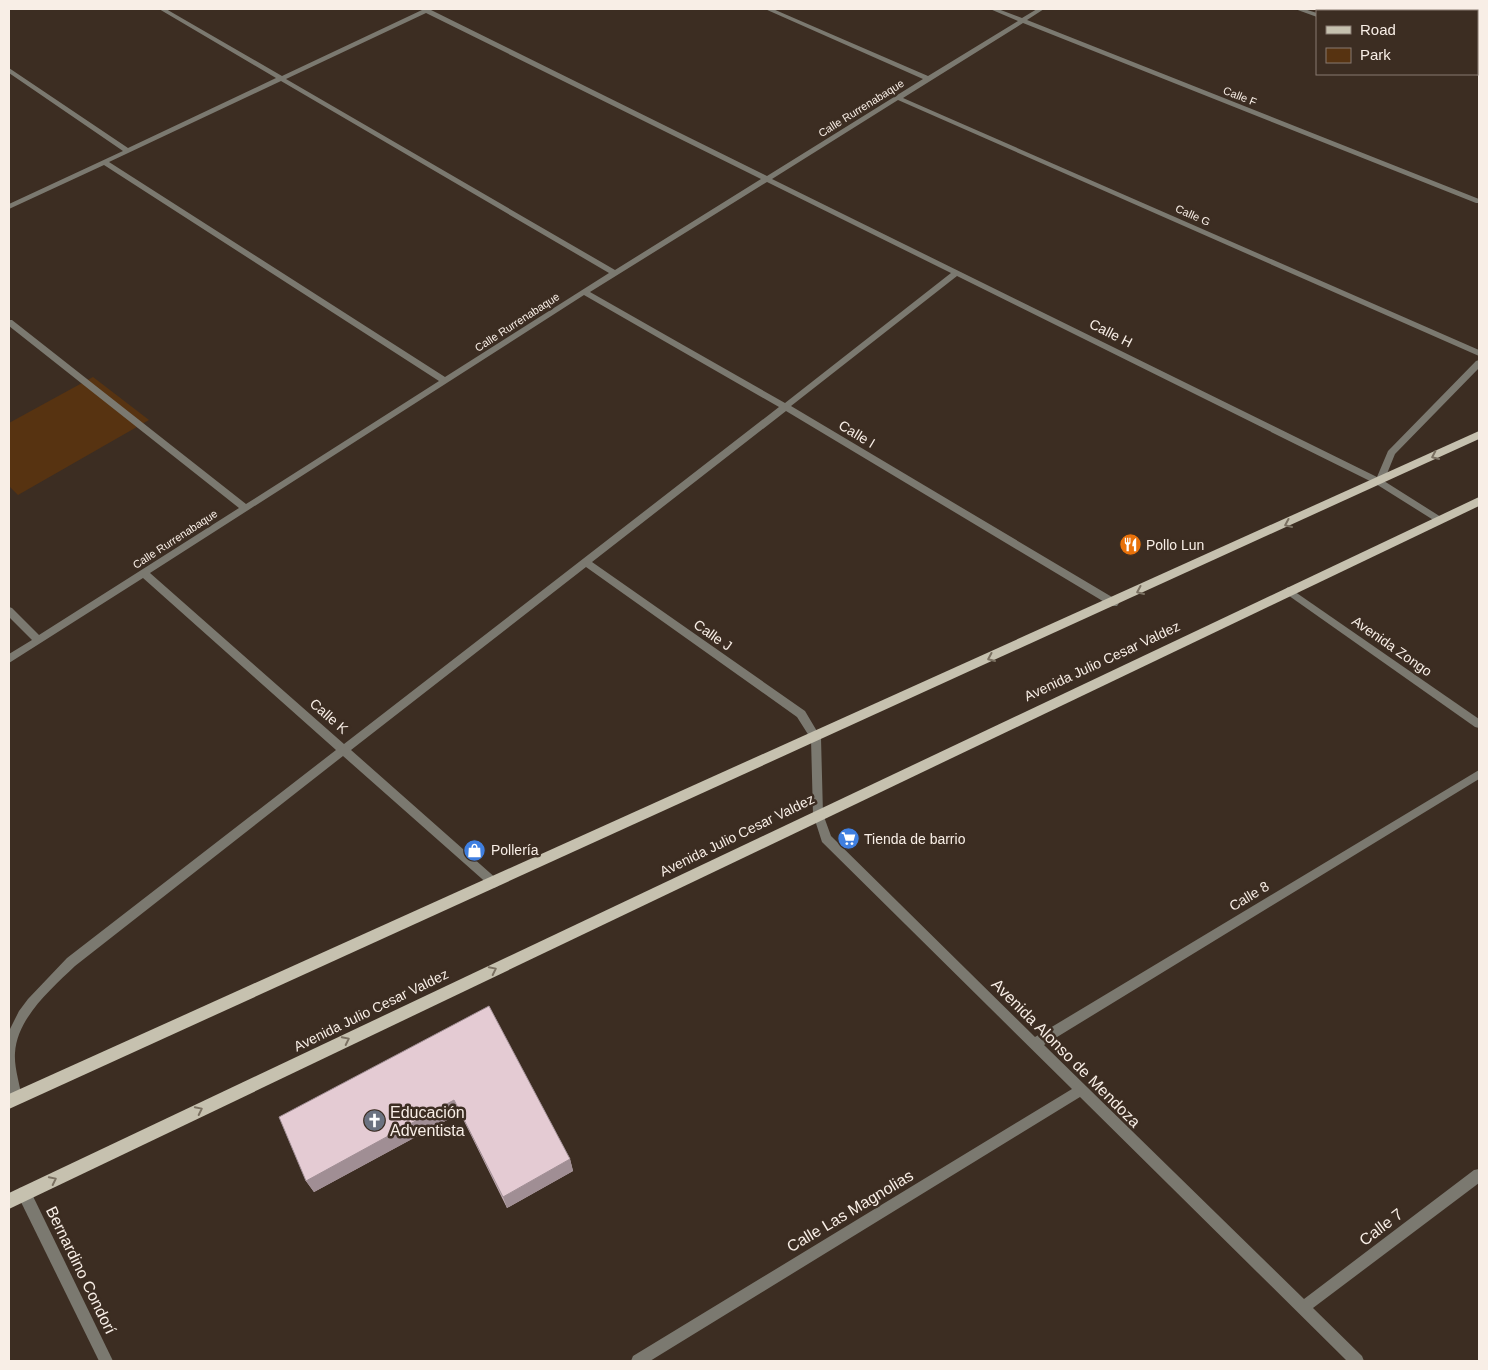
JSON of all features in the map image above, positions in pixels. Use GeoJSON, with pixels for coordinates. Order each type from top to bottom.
{"type":"FeatureCollection","features":[{"type":"Feature","properties":{"kind":"main road"},"geometry":{"type":"LineString","coordinates":[[12,1100],[1114,603],[1479,435]]}},
{"type":"Feature","properties":{"kind":"main road","name":"Avenida Julio Cesar Valdez"},"geometry":{"type":"LineString","coordinates":[[9,1201],[818,814],[1479,501]]}},
{"type":"Feature","properties":{"kind":"street"},"geometry":{"type":"LineString","coordinates":[[162,9],[615,273]]}},
{"type":"Feature","properties":{"kind":"street"},"geometry":{"type":"LineString","coordinates":[[9,208],[426,9]]}},
{"type":"Feature","properties":{"kind":"street","name":"Calle H"},"geometry":{"type":"LineString","coordinates":[[426,9],[1379,482],[1438,519]]}},
{"type":"Feature","properties":{"kind":"street"},"geometry":{"type":"LineString","coordinates":[[768,9],[929,78]]}},
{"type":"Feature","properties":{"kind":"street","name":"Calle F"},"geometry":{"type":"LineString","coordinates":[[993,9],[1479,201]]}},
{"type":"Feature","properties":{"kind":"street","name":"Calle Rurrenabaque"},"geometry":{"type":"LineString","coordinates":[[9,659],[584,292],[1041,9]]}},
{"type":"Feature","properties":{"kind":"street"},"geometry":{"type":"LineString","coordinates":[[1298,9],[1316,16]]}},
{"type":"Feature","properties":{"kind":"street"},"geometry":{"type":"LineString","coordinates":[[9,70],[128,151]]}},
{"type":"Feature","properties":{"kind":"street","name":"Calle G"},"geometry":{"type":"LineString","coordinates":[[898,98],[1479,353]]}},
{"type":"Feature","properties":{"kind":"street"},"geometry":{"type":"LineString","coordinates":[[104,162],[445,381]]}},
{"type":"Feature","properties":{"kind":"street"},"geometry":{"type":"LineString","coordinates":[[12,1100],[9,1052],[18,1026],[38,995],[71,962],[958,272]]}},
{"type":"Feature","properties":{"kind":"street","name":"Calle I"},"geometry":{"type":"LineString","coordinates":[[584,292],[786,407],[1114,603]]}},
{"type":"Feature","properties":{"kind":"street"},"geometry":{"type":"LineString","coordinates":[[9,322],[244,508]]}},
{"type":"Feature","properties":{"kind":"street"},"geometry":{"type":"LineString","coordinates":[[1379,482],[1391,453],[1479,363]]}},
{"type":"Feature","properties":{"kind":"street","name":"Calle J"},"geometry":{"type":"LineString","coordinates":[[586,562],[801,714],[816,738]]}},
{"type":"Feature","properties":{"kind":"street","name":"Calle K"},"geometry":{"type":"LineString","coordinates":[[144,573],[345,748],[494,883]]}},
{"type":"Feature","properties":{"kind":"street","name":"Avenida Zongo"},"geometry":{"type":"LineString","coordinates":[[1288,591],[1479,724]]}},
{"type":"Feature","properties":{"kind":"street"},"geometry":{"type":"LineString","coordinates":[[9,611],[38,640]]}},
{"type":"Feature","properties":{"kind":"street","name":"Avenida Alonso de Mendoza"},"geometry":{"type":"LineString","coordinates":[[816,738],[818,814],[826,839],[1357,1361]]}},
{"type":"Feature","properties":{"kind":"street","name":"Calle 8"},"geometry":{"type":"LineString","coordinates":[[1034,1044],[1479,774]]}},
{"type":"Feature","properties":{"kind":"street","name":"Calle Las Magnolias"},"geometry":{"type":"LineString","coordinates":[[638,1361],[1081,1090]]}},
{"type":"Feature","properties":{"kind":"street","name":"Calle 7"},"geometry":{"type":"LineString","coordinates":[[1304,1307],[1479,1175]]}},
{"type":"Feature","properties":{"kind":"street","name":"Bernardino Condorí"},"geometry":{"type":"LineString","coordinates":[[24,1193],[106,1361]]}},
{"type":"Feature","properties":{"kind":"green space"},"geometry":{"type":"Polygon","coordinates":[[[93,377],[149,420],[18,495],[9,486],[9,423],[93,377]]]}},
{"type":"Feature","properties":{"kind":"building","name":"Educación Adventista"},"geometry":{"type":"Polygon","coordinates":[[[489,1006],[570,1159],[503,1197],[454,1100],[306,1181],[279,1117],[489,1006]]]}},
{"type":"Feature","properties":{"kind":"place","name":"Pollo Lun"},"geometry":{"type":"Point","coordinates":[1130,545]}},
{"type":"Feature","properties":{"kind":"place","name":"Tienda de barrio"},"geometry":{"type":"Point","coordinates":[848,839]}},
{"type":"Feature","properties":{"kind":"place","name":"Pollería"},"geometry":{"type":"Point","coordinates":[475,850]}},
{"type":"Feature","properties":{"kind":"place","name":"Educación Adventista"},"geometry":{"type":"Point","coordinates":[374,1121]}}]}
